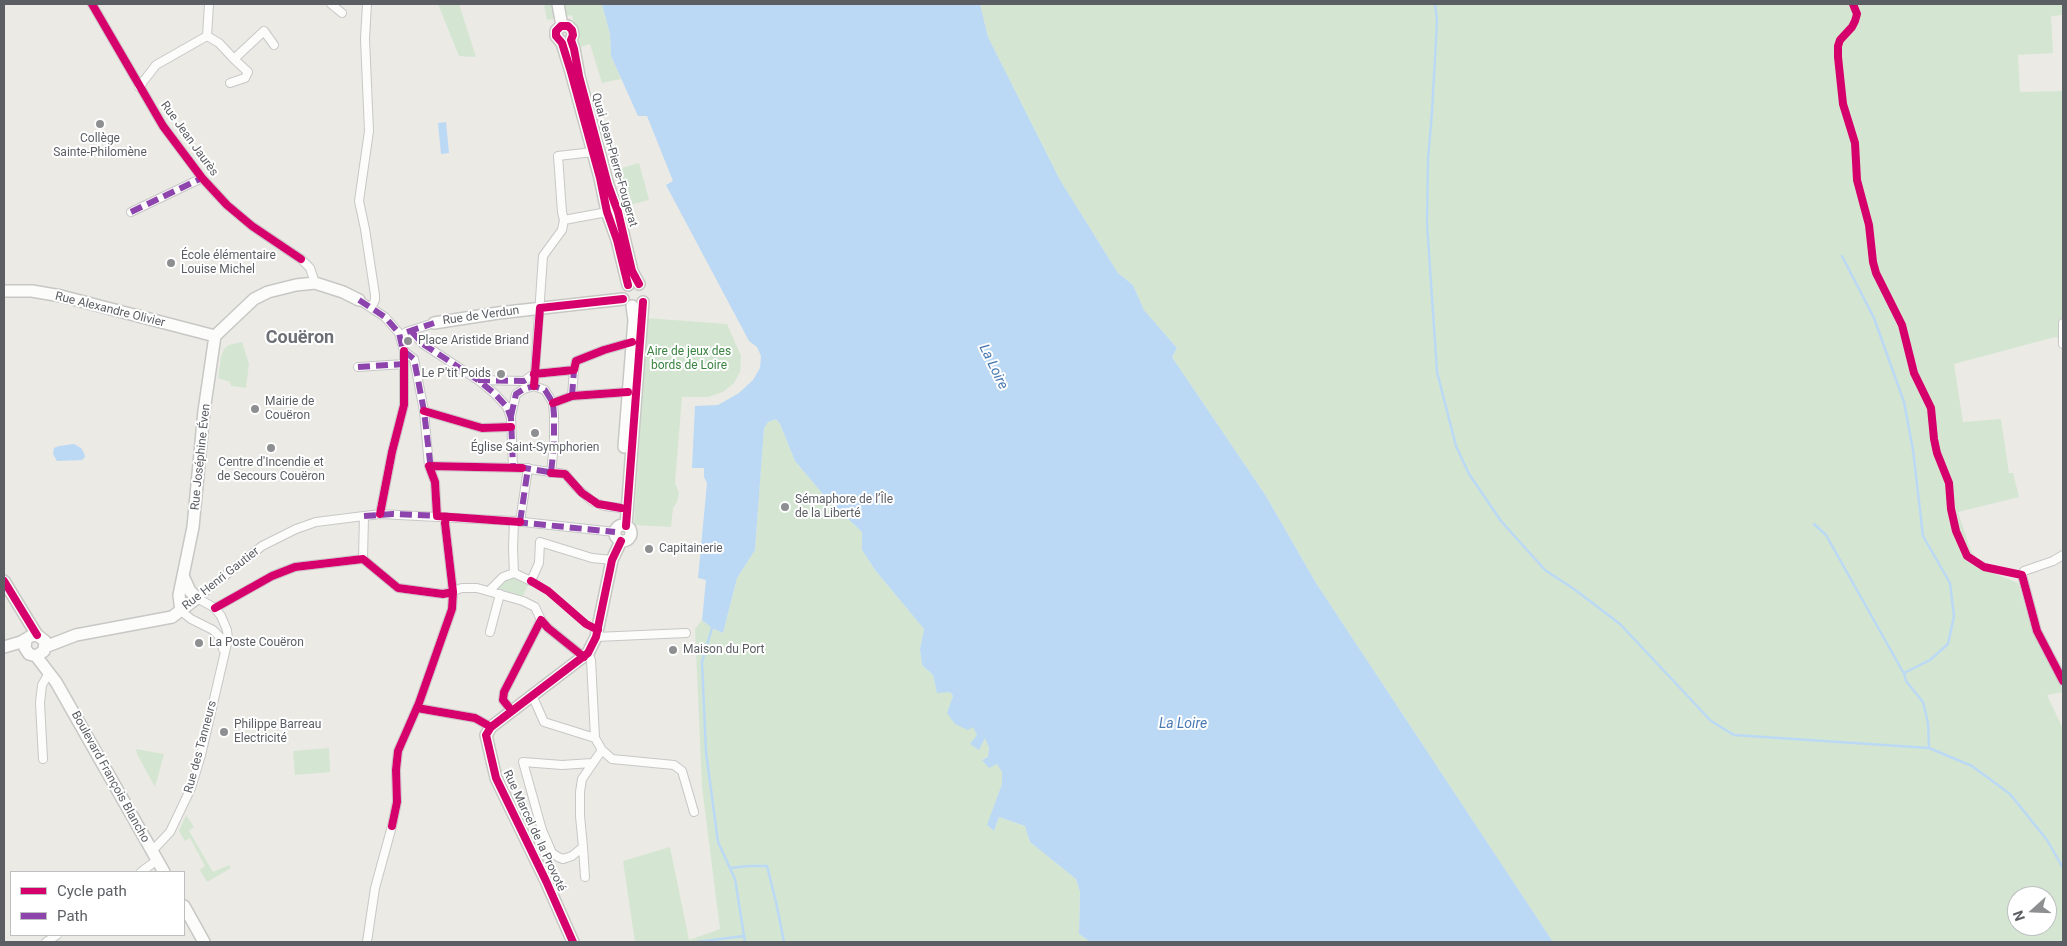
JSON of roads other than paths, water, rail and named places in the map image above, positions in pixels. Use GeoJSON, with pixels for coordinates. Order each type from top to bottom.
{"type":"FeatureCollection","features":[{"type":"Feature","properties":{"kind":"main road","name":"Quai Jean-Pierre-Fougerat"},"geometry":{"type":"LineString","coordinates":[[558,4],[562,26],[568,26],[573,35],[566,42]]}},
{"type":"Feature","properties":{"kind":"main road","name":"Quai Jean-Pierre-Fougerat"},"geometry":{"type":"LineString","coordinates":[[566,42],[607,212],[634,285],[645,291],[620,531],[597,633],[584,657]]}},
{"type":"Feature","properties":{"kind":"main road","name":"Quai Jean-Pierre-Fougerat"},"geometry":{"type":"LineString","coordinates":[[566,42],[608,185],[618,212],[634,285]]}},
{"type":"Feature","properties":{"kind":"main road"},"geometry":{"type":"LineString","coordinates":[[215,336],[254,299],[268,292],[315,283],[344,292],[359,300]]}},
{"type":"Feature","properties":{"kind":"main road","name":"Quai Jean-Pierre-Fougerat"},"geometry":{"type":"LineString","coordinates":[[620,531],[634,320],[623,291],[634,285]]}},
{"type":"Feature","properties":{"kind":"main road","name":"Rue Alexandre Olivier"},"geometry":{"type":"LineString","coordinates":[[4,291],[60,296],[215,336]]}},
{"type":"Feature","properties":{"kind":"main road"},"geometry":{"type":"LineString","coordinates":[[628,303],[640,305],[643,302]]}},
{"type":"Feature","properties":{"kind":"main road","name":"Rue de Verdun"},"geometry":{"type":"LineString","coordinates":[[434,323],[540,308],[628,303]]}},
{"type":"Feature","properties":{"kind":"main road","name":"Rue Joséphine Éven"},"geometry":{"type":"LineString","coordinates":[[181,611],[180,595],[193,527],[204,411],[215,336]]}},
{"type":"Feature","properties":{"kind":"main road"},"geometry":{"type":"LineString","coordinates":[[184,578],[190,592],[197,598]]}},
{"type":"Feature","properties":{"kind":"main road","name":"Boulevard François Blancho"},"geometry":{"type":"LineString","coordinates":[[4,581],[53,678],[163,871]]}},
{"type":"Feature","properties":{"kind":"main road","name":"Boulevard François Blancho"},"geometry":{"type":"LineString","coordinates":[[4,592],[35,644]]}},
{"type":"Feature","properties":{"kind":"main road","name":"Rue Henri Gautier"},"geometry":{"type":"LineString","coordinates":[[4,648],[35,644],[165,619],[181,611],[197,598]]}},
{"type":"Feature","properties":{"kind":"main road"},"geometry":{"type":"LineString","coordinates":[[491,727],[584,657]]}},
{"type":"Feature","properties":{"kind":"main road","name":"Rue Marcel de la Provoté"},"geometry":{"type":"LineString","coordinates":[[491,727],[487,732],[486,740],[496,778],[573,942]]}},
{"type":"Feature","properties":{"kind":"main road"},"geometry":{"type":"LineString","coordinates":[[185,908],[204,942]]}},
{"type":"Feature","properties":{"kind":"street","name":"Rue Jean Jaurès"},"geometry":{"type":"LineString","coordinates":[[92,4],[139,87],[164,126],[202,178],[227,205],[252,226],[301,259],[310,268],[315,283]]}},
{"type":"Feature","properties":{"kind":"street"},"geometry":{"type":"LineString","coordinates":[[207,36],[209,4]]}},
{"type":"Feature","properties":{"kind":"street"},"geometry":{"type":"LineString","coordinates":[[332,4],[342,13],[339,4]]}},
{"type":"Feature","properties":{"kind":"street"},"geometry":{"type":"LineString","coordinates":[[367,4],[365,39],[369,131],[359,201],[375,295],[371,308]]}},
{"type":"Feature","properties":{"kind":"street"},"geometry":{"type":"LineString","coordinates":[[234,59],[264,32],[274,45]]}},
{"type":"Feature","properties":{"kind":"street"},"geometry":{"type":"LineString","coordinates":[[139,87],[156,65],[207,36]]}},
{"type":"Feature","properties":{"kind":"street"},"geometry":{"type":"LineString","coordinates":[[207,36],[219,43],[248,72],[245,78],[230,83]]}},
{"type":"Feature","properties":{"kind":"street"},"geometry":{"type":"LineString","coordinates":[[534,386],[543,256],[562,230],[564,220],[558,156],[593,152]]}},
{"type":"Feature","properties":{"kind":"street"},"geometry":{"type":"LineString","coordinates":[[130,212],[202,178]]}},
{"type":"Feature","properties":{"kind":"street"},"geometry":{"type":"LineString","coordinates":[[564,220],[607,212]]}},
{"type":"Feature","properties":{"kind":"street"},"geometry":{"type":"LineString","coordinates":[[359,300],[385,317],[399,333],[404,351],[404,405],[392,452],[380,514]]}},
{"type":"Feature","properties":{"kind":"street","name":"Rue de Verdun"},"geometry":{"type":"LineString","coordinates":[[399,333],[434,323]]}},
{"type":"Feature","properties":{"kind":"street"},"geometry":{"type":"LineString","coordinates":[[2063,323],[2063,344]]}},
{"type":"Feature","properties":{"kind":"street"},"geometry":{"type":"LineString","coordinates":[[411,331],[424,344],[496,394],[507,407],[511,423]]}},
{"type":"Feature","properties":{"kind":"street"},"geometry":{"type":"LineString","coordinates":[[572,396],[576,361],[632,342]]}},
{"type":"Feature","properties":{"kind":"street"},"geometry":{"type":"LineString","coordinates":[[404,351],[414,359],[424,411],[429,466],[435,482],[437,516]]}},
{"type":"Feature","properties":{"kind":"street"},"geometry":{"type":"LineString","coordinates":[[358,367],[404,364]]}},
{"type":"Feature","properties":{"kind":"street"},"geometry":{"type":"LineString","coordinates":[[478,380],[524,381],[534,374],[574,370]]}},
{"type":"Feature","properties":{"kind":"street"},"geometry":{"type":"LineString","coordinates":[[513,467],[512,407],[516,394],[534,386],[545,390],[553,403],[554,444],[551,472]]}},
{"type":"Feature","properties":{"kind":"street"},"geometry":{"type":"LineString","coordinates":[[553,403],[572,396],[628,392]]}},
{"type":"Feature","properties":{"kind":"street"},"geometry":{"type":"LineString","coordinates":[[424,411],[482,428],[511,423]]}},
{"type":"Feature","properties":{"kind":"street"},"geometry":{"type":"LineString","coordinates":[[429,466],[513,467],[565,474],[582,493],[598,504],[621,508]]}},
{"type":"Feature","properties":{"kind":"street"},"geometry":{"type":"LineString","coordinates":[[514,573],[513,548],[525,468]]}},
{"type":"Feature","properties":{"kind":"street","name":"Rue Henri Gautier"},"geometry":{"type":"LineString","coordinates":[[197,598],[270,541],[316,522],[380,514],[437,516],[620,531]]}},
{"type":"Feature","properties":{"kind":"street"},"geometry":{"type":"LineString","coordinates":[[362,559],[364,516]]}},
{"type":"Feature","properties":{"kind":"street"},"geometry":{"type":"LineString","coordinates":[[367,942],[375,888],[397,802],[396,770],[398,751],[417,708],[451,612],[453,592],[445,523],[446,517]]}},
{"type":"Feature","properties":{"kind":"street"},"geometry":{"type":"LineString","coordinates":[[489,591],[503,577],[514,573],[531,581],[539,564],[540,542],[592,558],[613,557]]}},
{"type":"Feature","properties":{"kind":"street"},"geometry":{"type":"LineString","coordinates":[[2063,555],[2053,561],[2024,571],[2022,575],[2037,631],[2063,681]]}},
{"type":"Feature","properties":{"kind":"street"},"geometry":{"type":"LineString","coordinates":[[215,608],[258,583],[294,567],[362,559],[398,588],[443,594],[462,588],[477,588],[519,600],[535,607],[541,620],[548,628],[584,657],[591,660],[595,738],[602,750],[612,759],[674,766],[682,771],[694,812]]}},
{"type":"Feature","properties":{"kind":"street"},"geometry":{"type":"LineString","coordinates":[[490,632],[500,594]]}},
{"type":"Feature","properties":{"kind":"street"},"geometry":{"type":"LineString","coordinates":[[197,598],[215,608],[224,622],[212,630]]}},
{"type":"Feature","properties":{"kind":"street"},"geometry":{"type":"LineString","coordinates":[[181,611],[191,619],[212,630],[221,638],[223,662]]}},
{"type":"Feature","properties":{"kind":"street"},"geometry":{"type":"LineString","coordinates":[[512,711],[503,700],[504,692],[541,620]]}},
{"type":"Feature","properties":{"kind":"street","name":"Rue des Tanneurs"},"geometry":{"type":"LineString","coordinates":[[142,871],[170,832],[191,788],[201,755],[228,639],[224,622]]}},
{"type":"Feature","properties":{"kind":"street"},"geometry":{"type":"LineString","coordinates":[[597,633],[686,633]]}},
{"type":"Feature","properties":{"kind":"street"},"geometry":{"type":"LineString","coordinates":[[43,759],[40,703],[42,685],[53,678]]}},
{"type":"Feature","properties":{"kind":"street"},"geometry":{"type":"LineString","coordinates":[[532,695],[544,722],[595,738]]}},
{"type":"Feature","properties":{"kind":"street"},"geometry":{"type":"LineString","coordinates":[[417,708],[475,718],[491,727]]}},
{"type":"Feature","properties":{"kind":"street"},"geometry":{"type":"LineString","coordinates":[[586,877],[580,792],[582,779],[602,750]]}},
{"type":"Feature","properties":{"kind":"street"},"geometry":{"type":"LineString","coordinates":[[583,847],[572,856],[563,858],[552,853],[542,830],[523,762],[562,765],[592,763]]}},
{"type":"Feature","properties":{"kind":"water","name":"La Loire"},"geometry":{"type":"Polygon","coordinates":[[[602,4],[980,4],[988,37],[1060,180],[1118,273],[1133,285],[1144,310],[1177,348],[1172,357],[1266,496],[1316,583],[1553,942],[1089,941],[1079,934],[1080,892],[1076,879],[1030,842],[1025,826],[999,817],[994,831],[987,825],[1002,784],[1002,772],[997,764],[989,768],[982,760],[988,757],[989,748],[985,738],[979,750],[970,744],[977,735],[973,727],[968,730],[955,724],[947,713],[953,696],[950,692],[937,693],[933,675],[922,665],[920,649],[924,629],[875,570],[862,550],[862,532],[827,499],[795,461],[780,424],[776,419],[768,422],[764,428],[755,550],[737,578],[723,633],[712,628],[702,620],[706,580],[698,578],[707,483],[704,477],[704,468],[692,468],[695,406],[718,405],[739,393],[753,380],[760,368],[761,356],[757,347],[749,341],[666,185],[673,181],[647,116],[638,116],[611,56],[610,34],[602,4]]]}},
{"type":"Feature","properties":{"kind":"water"},"geometry":{"type":"Polygon","coordinates":[[[446,122],[449,153],[441,154],[438,123],[446,122]]]}},
{"type":"Feature","properties":{"kind":"water"},"geometry":{"type":"Polygon","coordinates":[[[74,444],[81,448],[84,453],[85,457],[82,460],[57,461],[53,454],[54,448],[74,444]]]}},
{"type":"Feature","properties":{"kind":"waterway"},"geometry":{"type":"LineString","coordinates":[[1435,4],[1437,21],[1428,159],[1427,224],[1437,372],[1456,446],[1469,474],[1501,521],[1545,570],[1574,589],[1620,624],[1711,721],[1734,735],[1929,748],[1972,766],[2010,794],[2047,840],[2063,868]]}},
{"type":"Feature","properties":{"kind":"waterway"},"geometry":{"type":"LineString","coordinates":[[1842,256],[1874,318],[1904,402],[1913,450],[1923,536],[1950,583],[1954,616],[1948,644],[1930,660],[1904,673],[1906,681],[1923,702],[1928,723],[1929,748]]}},
{"type":"Feature","properties":{"kind":"waterway"},"geometry":{"type":"LineString","coordinates":[[1814,524],[1826,535],[1903,672]]}},
{"type":"Feature","properties":{"kind":"waterway"},"geometry":{"type":"LineString","coordinates":[[712,628],[702,662],[706,752],[718,842],[735,879],[745,942]]}},
{"type":"Feature","properties":{"kind":"waterway"},"geometry":{"type":"LineString","coordinates":[[730,868],[767,866],[784,942]]}},
{"type":"Feature","properties":{"kind":"waterway"},"geometry":{"type":"LineString","coordinates":[[697,942],[744,936]]}},
{"type":"Feature","properties":{"kind":"place","name":"Collège Sainte-Philomène"},"geometry":{"type":"Point","coordinates":[100,124]}},
{"type":"Feature","properties":{"kind":"place","name":"École élémentaire Louise Michel"},"geometry":{"type":"Point","coordinates":[171,263]}},
{"type":"Feature","properties":{"kind":"place","name":"Place Aristide Briand"},"geometry":{"type":"Point","coordinates":[408,341]}},
{"type":"Feature","properties":{"kind":"place","name":"Le P'tit Poids"},"geometry":{"type":"Point","coordinates":[501,374]}},
{"type":"Feature","properties":{"kind":"place","name":"Mairie de Couëron"},"geometry":{"type":"Point","coordinates":[255,409]}},
{"type":"Feature","properties":{"kind":"place","name":"Église Saint-Symphorien"},"geometry":{"type":"Point","coordinates":[535,433]}},
{"type":"Feature","properties":{"kind":"place","name":"Centre d'Incendie et de Secours Couëron"},"geometry":{"type":"Point","coordinates":[271,448]}},
{"type":"Feature","properties":{"kind":"place","name":"Sémaphore de l’Île de la Liberté"},"geometry":{"type":"Point","coordinates":[785,507]}},
{"type":"Feature","properties":{"kind":"place","name":"Capitainerie"},"geometry":{"type":"Point","coordinates":[649,549]}},
{"type":"Feature","properties":{"kind":"place","name":"La Poste Couëron"},"geometry":{"type":"Point","coordinates":[199,643]}},
{"type":"Feature","properties":{"kind":"place","name":"Maison du Port"},"geometry":{"type":"Point","coordinates":[673,650]}},
{"type":"Feature","properties":{"kind":"place","name":"Philippe Barreau Electricité"},"geometry":{"type":"Point","coordinates":[224,732]}},
{"type":"Feature","properties":{"kind":"district","name":"Couëron"},"geometry":{"type":"Point","coordinates":[300,338]}},
{"type":"Feature","properties":{"kind":"park label","name":"Aire de jeux des bords de Loire"},"geometry":{"type":"Point","coordinates":[689,359]}}]}
